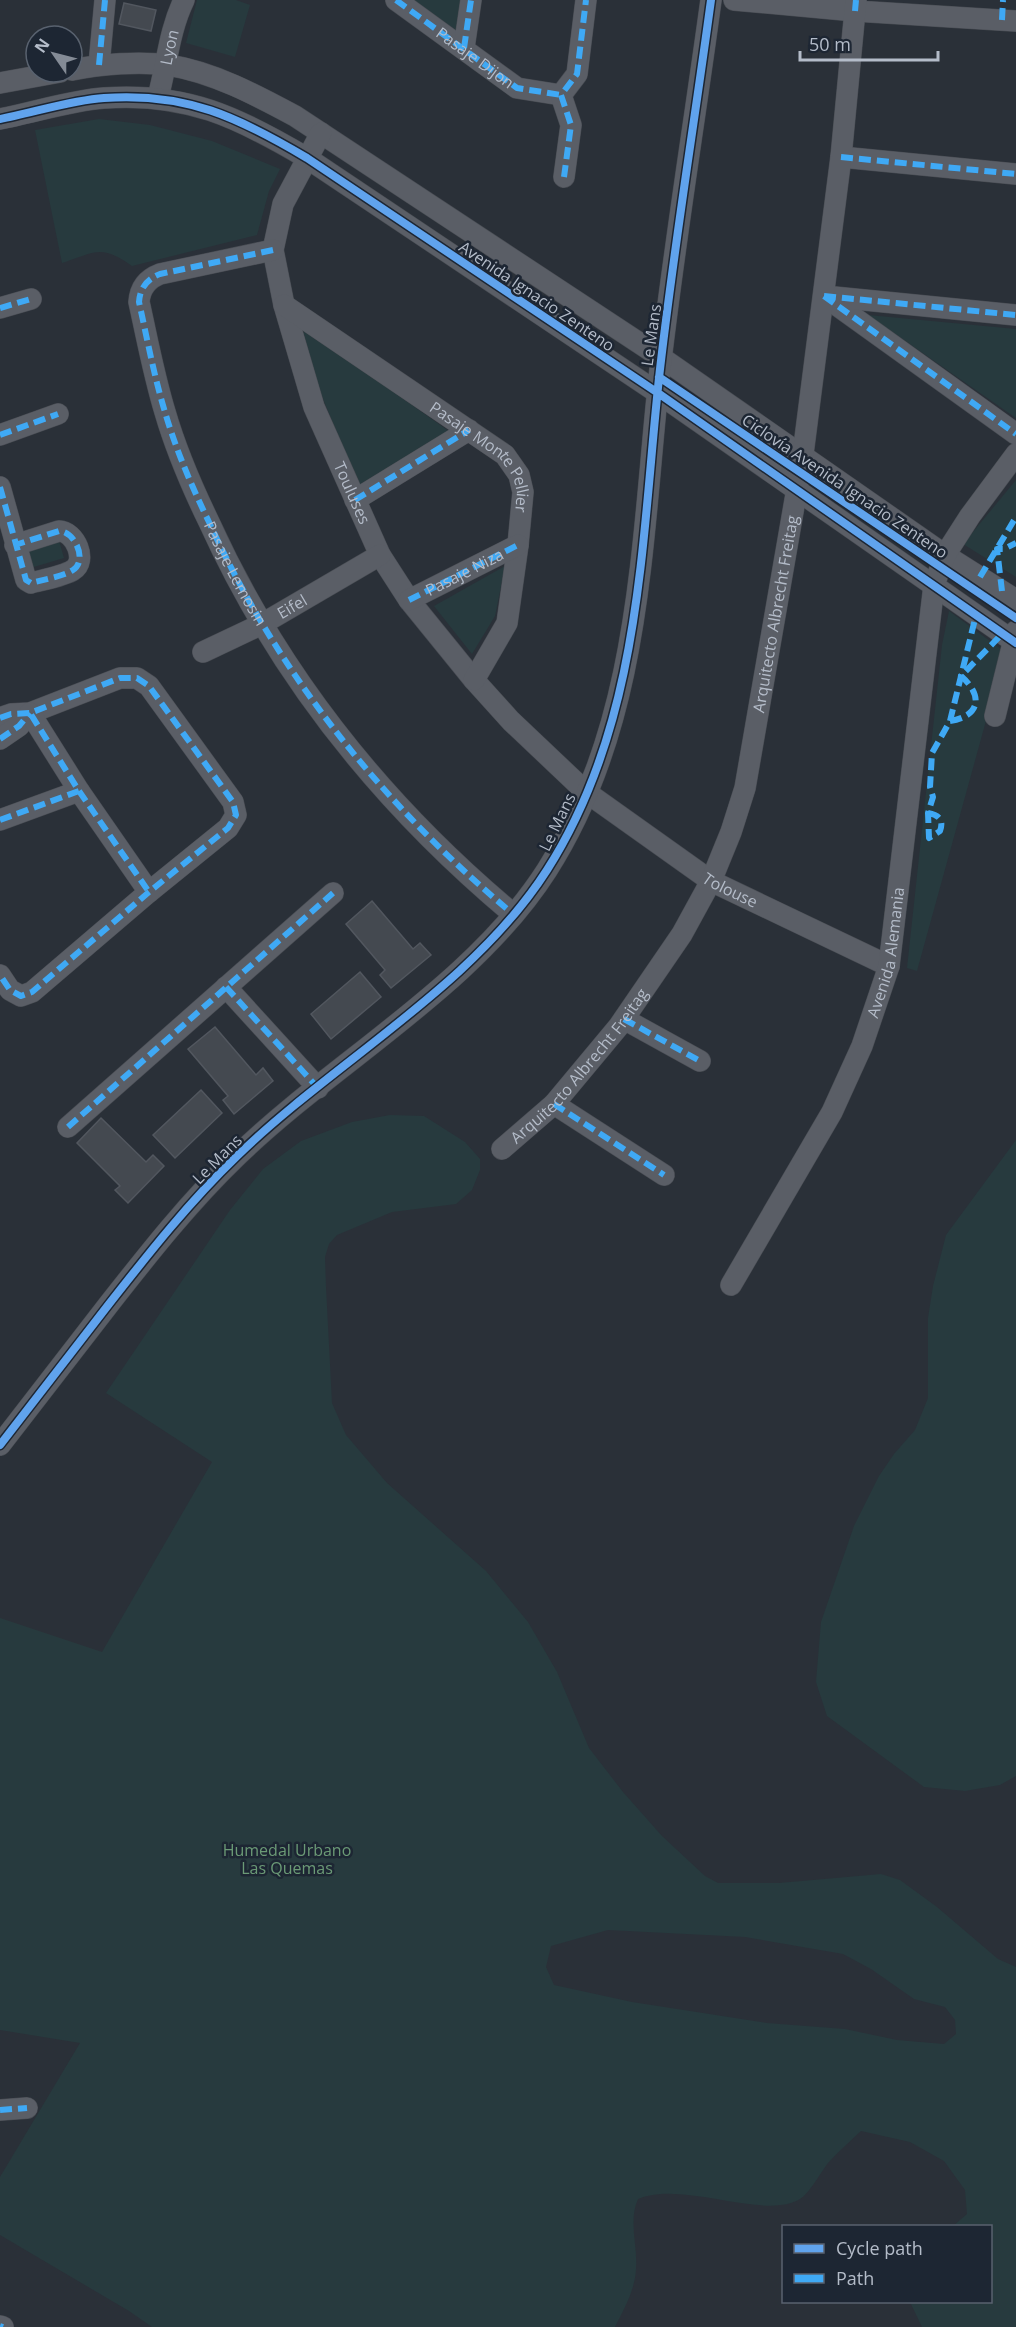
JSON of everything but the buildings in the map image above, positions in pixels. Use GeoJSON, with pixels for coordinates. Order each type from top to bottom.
{"type":"FeatureCollection","features":[{"type":"Feature","properties":{"kind":"street"},"geometry":{"type":"LineString","coordinates":[[99,65],[105,0]]}},
{"type":"Feature","properties":{"kind":"street","name":"Lyon"},"geometry":{"type":"LineString","coordinates":[[158,97],[167,65],[173,28],[184,0]]}},
{"type":"Feature","properties":{"kind":"street","name":"Pasaje Dijon"},"geometry":{"type":"LineString","coordinates":[[396,0],[517,88],[561,94]]}},
{"type":"Feature","properties":{"kind":"street"},"geometry":{"type":"LineString","coordinates":[[464,48],[471,0]]}},
{"type":"Feature","properties":{"kind":"street"},"geometry":{"type":"LineString","coordinates":[[564,177],[571,125],[561,94],[577,74],[586,0]]}},
{"type":"Feature","properties":{"kind":"street","name":"Le Mans"},"geometry":{"type":"LineString","coordinates":[[0,1445],[161,1237],[235,1158],[274,1122],[464,967],[513,914],[546,872],[574,821],[610,736],[626,669],[638,595],[657,393],[711,0]]}},
{"type":"Feature","properties":{"kind":"street"},"geometry":{"type":"LineString","coordinates":[[734,0],[1007,14]]}},
{"type":"Feature","properties":{"kind":"street","name":"Arquitecto Albrecht Freitag"},"geometry":{"type":"LineString","coordinates":[[502,1149],[554,1104],[624,1019],[682,934],[711,880],[731,832],[745,788],[803,454],[824,296],[856,5]]}},
{"type":"Feature","properties":{"kind":"street","name":"Avenida Ignacio Zenteno"},"geometry":{"type":"LineString","coordinates":[[84,68],[99,65],[167,65],[240,88],[286,111],[662,358],[945,555],[1016,600]]}},
{"type":"Feature","properties":{"kind":"street"},"geometry":{"type":"LineString","coordinates":[[0,83],[24,79]]}},
{"type":"Feature","properties":{"kind":"street","name":"Avenida Ignacio Zenteno"},"geometry":{"type":"LineString","coordinates":[[0,119],[102,98],[158,97],[198,106],[230,117],[307,158],[657,393],[796,491],[1015,638]]}},
{"type":"Feature","properties":{"kind":"street","name":"Touluses"},"geometry":{"type":"LineString","coordinates":[[321,133],[283,204],[273,250],[284,305],[314,407],[380,555],[409,600],[474,680],[511,721],[586,792]]}},
{"type":"Feature","properties":{"kind":"street"},"geometry":{"type":"LineString","coordinates":[[840,157],[1016,174]]}},
{"type":"Feature","properties":{"kind":"street","name":"Pasaje Lemosin"},"geometry":{"type":"LineString","coordinates":[[273,250],[160,274],[145,284],[139,302],[165,412],[180,456],[218,542],[262,624],[310,699],[369,774],[438,847],[513,914]]}},
{"type":"Feature","properties":{"kind":"street"},"geometry":{"type":"LineString","coordinates":[[824,296],[1016,315]]}},
{"type":"Feature","properties":{"kind":"street"},"geometry":{"type":"LineString","coordinates":[[824,296],[1016,435]]}},
{"type":"Feature","properties":{"kind":"street"},"geometry":{"type":"LineString","coordinates":[[0,308],[31,299]]}},
{"type":"Feature","properties":{"kind":"street","name":"Pasaje Monte Pellier"},"geometry":{"type":"LineString","coordinates":[[284,305],[505,455],[519,475],[524,501],[507,623],[474,680]]}},
{"type":"Feature","properties":{"kind":"street"},"geometry":{"type":"LineString","coordinates":[[0,435],[58,414]]}},
{"type":"Feature","properties":{"kind":"street"},"geometry":{"type":"LineString","coordinates":[[355,500],[469,430]]}},
{"type":"Feature","properties":{"kind":"street"},"geometry":{"type":"LineString","coordinates":[[945,555],[970,516],[1016,454]]}},
{"type":"Feature","properties":{"kind":"street"},"geometry":{"type":"LineString","coordinates":[[0,487],[15,545]]}},
{"type":"Feature","properties":{"kind":"street","name":"Pasaje Niza"},"geometry":{"type":"LineString","coordinates":[[409,600],[518,545]]}},
{"type":"Feature","properties":{"kind":"street","name":"Eifel"},"geometry":{"type":"LineString","coordinates":[[203,652],[262,624],[380,555]]}},
{"type":"Feature","properties":{"kind":"street","name":"Avenida Alemania"},"geometry":{"type":"LineString","coordinates":[[731,1285],[832,1112],[862,1046],[889,966],[934,585],[945,555]]}},
{"type":"Feature","properties":{"kind":"street"},"geometry":{"type":"LineString","coordinates":[[994,716],[1015,638]]}},
{"type":"Feature","properties":{"kind":"street"},"geometry":{"type":"LineString","coordinates":[[0,718],[12,714],[30,713],[120,678],[137,678],[148,686],[233,802],[236,816],[228,828],[32,992],[21,996],[10,990],[0,975]]}},
{"type":"Feature","properties":{"kind":"street"},"geometry":{"type":"LineString","coordinates":[[0,739],[19,726],[30,713]]}},
{"type":"Feature","properties":{"kind":"street"},"geometry":{"type":"LineString","coordinates":[[30,713],[79,791],[149,892]]}},
{"type":"Feature","properties":{"kind":"street"},"geometry":{"type":"LineString","coordinates":[[0,820],[79,791]]}},
{"type":"Feature","properties":{"kind":"street","name":"Tolouse"},"geometry":{"type":"LineString","coordinates":[[586,792],[711,880],[889,966]]}},
{"type":"Feature","properties":{"kind":"street"},"geometry":{"type":"LineString","coordinates":[[68,1127],[333,893]]}},
{"type":"Feature","properties":{"kind":"street"},"geometry":{"type":"LineString","coordinates":[[226,987],[318,1088]]}},
{"type":"Feature","properties":{"kind":"street"},"geometry":{"type":"LineString","coordinates":[[624,1019],[700,1060]]}},
{"type":"Feature","properties":{"kind":"street"},"geometry":{"type":"LineString","coordinates":[[554,1104],[664,1175]]}},
{"type":"Feature","properties":{"kind":"street"},"geometry":{"type":"LineString","coordinates":[[0,2110],[27,2109]]}},
{"type":"Feature","properties":{"kind":"green space"},"geometry":{"type":"Polygon","coordinates":[[[197,0],[236,0],[250,5],[235,57],[186,43],[197,0]]]}},
{"type":"Feature","properties":{"kind":"green space"},"geometry":{"type":"Polygon","coordinates":[[[413,0],[461,0],[457,31],[413,0]]]}},
{"type":"Feature","properties":{"kind":"green space"},"geometry":{"type":"Polygon","coordinates":[[[99,119],[150,125],[212,141],[280,169],[269,191],[257,235],[132,266],[105,252],[91,253],[62,263],[35,130],[99,119]]]}},
{"type":"Feature","properties":{"kind":"green space"},"geometry":{"type":"Polygon","coordinates":[[[868,315],[1016,329],[1016,418],[868,315]]]}},
{"type":"Feature","properties":{"kind":"green space"},"geometry":{"type":"Polygon","coordinates":[[[302,327],[450,432],[360,490],[319,389],[302,327]]]}},
{"type":"Feature","properties":{"kind":"green space"},"geometry":{"type":"Polygon","coordinates":[[[1016,480],[1016,577],[963,544],[1016,480]]]}},
{"type":"Feature","properties":{"kind":"green space"},"geometry":{"type":"Polygon","coordinates":[[[57,534],[64,558],[27,569],[20,545],[57,534]]]}},
{"type":"Feature","properties":{"kind":"green space"},"geometry":{"type":"Polygon","coordinates":[[[505,566],[495,616],[472,654],[434,606],[505,566]]]}},
{"type":"Feature","properties":{"kind":"green space"},"geometry":{"type":"Polygon","coordinates":[[[949,611],[1005,652],[917,971],[907,968],[942,645],[949,611]]]}},
{"type":"Feature","properties":{"kind":"green space","name":"Humedal Urbano Las Quemas"},"geometry":{"type":"Polygon","coordinates":[[[390,1115],[424,1116],[465,1142],[480,1159],[480,1170],[472,1190],[456,1204],[392,1212],[337,1235],[329,1244],[325,1257],[332,1403],[346,1435],[387,1483],[486,1571],[528,1622],[557,1672],[589,1748],[623,1792],[662,1836],[705,1876],[718,1883],[779,1883],[881,1874],[900,1880],[937,1907],[998,1959],[1016,1967],[1016,2327],[922,2327],[910,2303],[992,2303],[992,2225],[954,2225],[967,2214],[965,2190],[944,2161],[910,2142],[861,2131],[828,2163],[804,2196],[785,2205],[745,2204],[677,2194],[656,2194],[638,2199],[634,2216],[636,2260],[634,2284],[615,2327],[152,2327],[0,2235],[0,2177],[80,2043],[0,2030],[0,1618],[102,1652],[212,1462],[106,1393],[230,1210],[263,1169],[301,1141],[352,1122],[390,1115]],[[608,1930],[551,1946],[546,1967],[554,1985],[632,2002],[767,2023],[845,2029],[897,2040],[944,2044],[956,2034],[955,2020],[945,2007],[914,1999],[871,1969],[843,1954],[745,1937],[608,1930]]]}},
{"type":"Feature","properties":{"kind":"green space"},"geometry":{"type":"Polygon","coordinates":[[[1016,1140],[1016,1776],[1000,1785],[965,1791],[924,1787],[827,1716],[816,1682],[821,1622],[854,1526],[879,1476],[915,1430],[928,1398],[928,1318],[933,1286],[946,1235],[1016,1140]]]}},
{"type":"Feature","properties":{"kind":"marked path"},"geometry":{"type":"LineString","coordinates":[[99,65],[105,0]]}},
{"type":"Feature","properties":{"kind":"marked path"},"geometry":{"type":"LineString","coordinates":[[396,0],[517,88],[561,95]]}},
{"type":"Feature","properties":{"kind":"marked path"},"geometry":{"type":"LineString","coordinates":[[464,48],[471,0]]}},
{"type":"Feature","properties":{"kind":"marked path"},"geometry":{"type":"LineString","coordinates":[[564,177],[571,125],[561,95],[577,74],[586,0]]}},
{"type":"Feature","properties":{"kind":"marked path"},"geometry":{"type":"LineString","coordinates":[[855,11],[856,0]]}},
{"type":"Feature","properties":{"kind":"marked path"},"geometry":{"type":"LineString","coordinates":[[1002,20],[1003,0]]}},
{"type":"Feature","properties":{"kind":"marked path"},"geometry":{"type":"LineString","coordinates":[[841,157],[1016,174]]}},
{"type":"Feature","properties":{"kind":"marked path"},"geometry":{"type":"LineString","coordinates":[[273,250],[160,274],[148,281],[143,288],[139,302],[157,385],[174,440],[196,495],[237,579],[268,633],[302,685],[339,735],[421,829],[513,914]]}},
{"type":"Feature","properties":{"kind":"marked path"},"geometry":{"type":"LineString","coordinates":[[824,296],[1016,434]]}},
{"type":"Feature","properties":{"kind":"marked path"},"geometry":{"type":"LineString","coordinates":[[824,296],[1016,315]]}},
{"type":"Feature","properties":{"kind":"marked path"},"geometry":{"type":"LineString","coordinates":[[0,308],[31,299]]}},
{"type":"Feature","properties":{"kind":"marked path"},"geometry":{"type":"LineString","coordinates":[[0,435],[58,414]]}},
{"type":"Feature","properties":{"kind":"marked path"},"geometry":{"type":"LineString","coordinates":[[355,500],[469,430]]}},
{"type":"Feature","properties":{"kind":"marked path"},"geometry":{"type":"LineString","coordinates":[[0,487],[26,580],[31,583],[64,574],[73,570],[79,560],[78,547],[65,532],[59,531],[15,545]]}},
{"type":"Feature","properties":{"kind":"marked path"},"geometry":{"type":"LineString","coordinates":[[980,577],[1016,517]]}},
{"type":"Feature","properties":{"kind":"marked path"},"geometry":{"type":"LineString","coordinates":[[1002,591],[997,549],[1004,549],[1016,543]]}},
{"type":"Feature","properties":{"kind":"marked path"},"geometry":{"type":"LineString","coordinates":[[409,600],[518,545]]}},
{"type":"Feature","properties":{"kind":"marked path"},"geometry":{"type":"LineString","coordinates":[[928,813],[935,815],[941,821],[940,831],[929,838],[928,813],[933,797],[930,787],[932,753],[950,721],[976,615]]}},
{"type":"Feature","properties":{"kind":"marked path"},"geometry":{"type":"LineString","coordinates":[[950,721],[968,715],[973,710],[975,704],[973,690],[961,676],[1002,634]]}},
{"type":"Feature","properties":{"kind":"marked path"},"geometry":{"type":"LineString","coordinates":[[0,718],[11,714],[30,713],[120,678],[137,678],[149,686],[233,802],[236,815],[228,828],[32,992],[21,996],[10,990],[0,975]]}},
{"type":"Feature","properties":{"kind":"marked path"},"geometry":{"type":"LineString","coordinates":[[0,739],[19,726],[30,713]]}},
{"type":"Feature","properties":{"kind":"marked path"},"geometry":{"type":"LineString","coordinates":[[0,820],[79,791],[30,713]]}},
{"type":"Feature","properties":{"kind":"marked path"},"geometry":{"type":"LineString","coordinates":[[79,791],[149,892]]}},
{"type":"Feature","properties":{"kind":"marked path"},"geometry":{"type":"LineString","coordinates":[[68,1127],[333,893]]}},
{"type":"Feature","properties":{"kind":"marked path"},"geometry":{"type":"LineString","coordinates":[[226,987],[318,1088]]}},
{"type":"Feature","properties":{"kind":"marked path"},"geometry":{"type":"LineString","coordinates":[[624,1019],[700,1061]]}},
{"type":"Feature","properties":{"kind":"marked path"},"geometry":{"type":"LineString","coordinates":[[554,1104],[664,1175]]}},
{"type":"Feature","properties":{"kind":"marked path"},"geometry":{"type":"LineString","coordinates":[[0,2110],[27,2108]]}},
{"type":"Feature","properties":{"kind":"cycle path"},"geometry":{"type":"LineString","coordinates":[[0,1445],[139,1266],[203,1191],[275,1121],[401,1021],[481,950],[516,912],[547,870],[578,814],[602,755],[619,694],[632,632],[659,378],[711,0]]}},
{"type":"Feature","properties":{"kind":"cycle path"},"geometry":{"type":"LineString","coordinates":[[0,119],[79,101],[133,97],[161,99],[210,110],[258,130],[307,158],[658,393],[1016,643]]}},
{"type":"Feature","properties":{"kind":"cycle path","name":"Ciclovía Avenida Ignacio Zenteno"},"geometry":{"type":"LineString","coordinates":[[659,377],[1016,618]]}}]}
